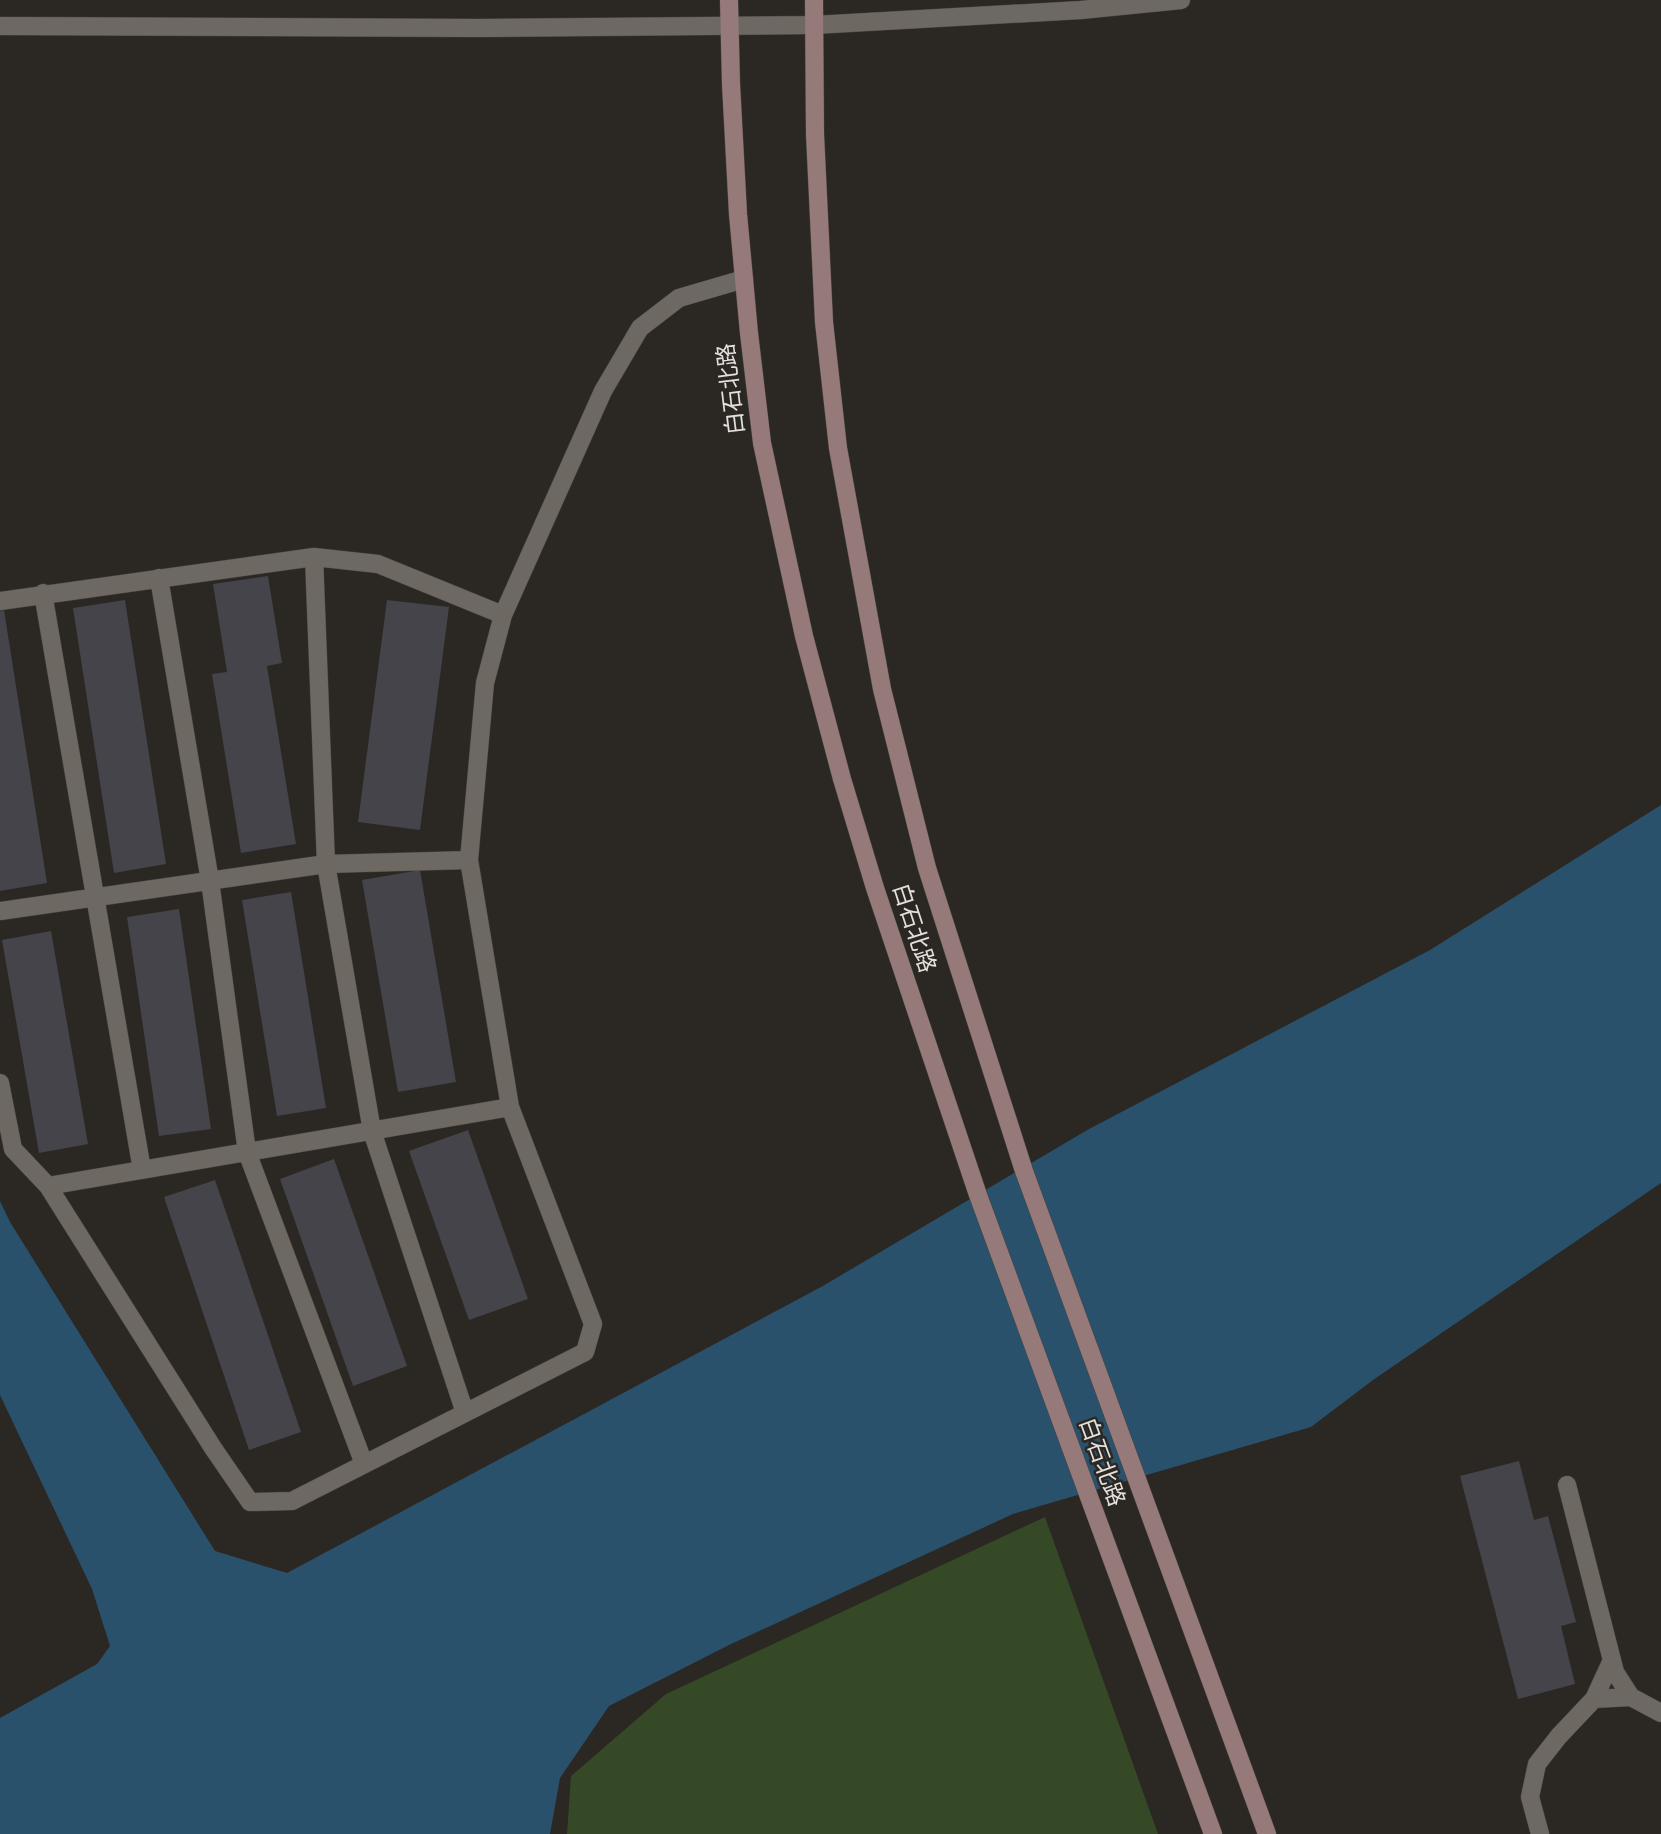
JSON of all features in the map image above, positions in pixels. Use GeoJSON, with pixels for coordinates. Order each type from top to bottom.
{"type":"FeatureCollection","features":[{"type":"Feature","properties":{"kind":"main road","name":"白石北路"},"geometry":{"type":"LineString","coordinates":[[729,0],[738,214],[762,443],[804,636],[842,779],[875,888],[978,1195],[1213,1834]]}},
{"type":"Feature","properties":{"kind":"main road","name":"白石北路"},"geometry":{"type":"LineString","coordinates":[[814,0],[815,134],[824,322],[838,448],[882,689],[927,868],[1024,1171],[1266,1834]]}},
{"type":"Feature","properties":{"kind":"street"},"geometry":{"type":"LineString","coordinates":[[0,26],[730,26],[1082,9],[1181,0]]}},
{"type":"Feature","properties":{"kind":"street"},"geometry":{"type":"LineString","coordinates":[[0,1083],[13,1149],[48,1186],[250,1503],[292,1501],[585,1352],[593,1324],[510,1107],[469,860],[485,683],[503,615],[603,391],[640,328],[679,298],[744,279]]}},
{"type":"Feature","properties":{"kind":"street"},"geometry":{"type":"LineString","coordinates":[[0,601],[314,557],[378,564],[503,615]]}},
{"type":"Feature","properties":{"kind":"street"},"geometry":{"type":"LineString","coordinates":[[314,557],[326,864],[372,1131],[465,1413]]}},
{"type":"Feature","properties":{"kind":"street"},"geometry":{"type":"LineString","coordinates":[[159,578],[210,881],[247,1152],[364,1464]]}},
{"type":"Feature","properties":{"kind":"street"},"geometry":{"type":"LineString","coordinates":[[43,593],[142,1170]]}},
{"type":"Feature","properties":{"kind":"street"},"geometry":{"type":"LineString","coordinates":[[0,911],[326,864],[469,860]]}},
{"type":"Feature","properties":{"kind":"street"},"geometry":{"type":"LineString","coordinates":[[48,1186],[510,1107]]}},
{"type":"Feature","properties":{"kind":"street"},"geometry":{"type":"LineString","coordinates":[[1567,1485],[1615,1672],[1631,1697],[1661,1713]]}},
{"type":"Feature","properties":{"kind":"street"},"geometry":{"type":"LineString","coordinates":[[1540,1834],[1530,1797],[1537,1764],[1594,1699],[1612,1660]]}},
{"type":"Feature","properties":{"kind":"street"},"geometry":{"type":"LineString","coordinates":[[1594,1699],[1631,1697]]}},
{"type":"Feature","properties":{"kind":"green space"},"geometry":{"type":"Polygon","coordinates":[[[1045,1517],[1158,1834],[567,1834],[571,1776],[666,1694],[1045,1517]]]}},
{"type":"Feature","properties":{"kind":"water"},"geometry":{"type":"Polygon","coordinates":[[[1661,805],[1661,1183],[1373,1380],[1311,1427],[1013,1514],[729,1645],[609,1706],[560,1778],[550,1834],[0,1834],[0,1718],[97,1664],[110,1646],[92,1589],[0,1395],[0,1201],[10,1222],[215,1551],[287,1573],[821,1287],[1089,1129],[1430,950],[1661,805]]]}},
{"type":"Feature","properties":{"kind":"building"},"geometry":{"type":"Polygon","coordinates":[[[268,576],[282,663],[267,666],[296,844],[241,853],[212,674],[227,672],[213,584],[268,576]]]}},
{"type":"Feature","properties":{"kind":"building"},"geometry":{"type":"Polygon","coordinates":[[[125,600],[166,864],[114,873],[73,608],[125,600]]]}},
{"type":"Feature","properties":{"kind":"building"},"geometry":{"type":"Polygon","coordinates":[[[387,600],[449,607],[420,830],[358,822],[387,600]]]}},
{"type":"Feature","properties":{"kind":"building"},"geometry":{"type":"Polygon","coordinates":[[[4,610],[47,883],[0,891],[0,611],[4,610]]]}},
{"type":"Feature","properties":{"kind":"building"},"geometry":{"type":"Polygon","coordinates":[[[420,870],[456,1082],[398,1092],[362,880],[420,870]]]}},
{"type":"Feature","properties":{"kind":"building"},"geometry":{"type":"Polygon","coordinates":[[[291,892],[326,1108],[277,1116],[242,900],[291,892]]]}},
{"type":"Feature","properties":{"kind":"building"},"geometry":{"type":"Polygon","coordinates":[[[179,909],[211,1129],[159,1136],[127,917],[179,909]]]}},
{"type":"Feature","properties":{"kind":"building"},"geometry":{"type":"Polygon","coordinates":[[[51,931],[88,1144],[39,1153],[2,940],[51,931]]]}},
{"type":"Feature","properties":{"kind":"building"},"geometry":{"type":"Polygon","coordinates":[[[468,1130],[528,1299],[469,1320],[409,1151],[468,1130]]]}},
{"type":"Feature","properties":{"kind":"building"},"geometry":{"type":"Polygon","coordinates":[[[334,1159],[407,1366],[353,1386],[280,1179],[334,1159]]]}},
{"type":"Feature","properties":{"kind":"building"},"geometry":{"type":"Polygon","coordinates":[[[215,1180],[301,1432],[249,1450],[164,1197],[215,1180]]]}},
{"type":"Feature","properties":{"kind":"building"},"geometry":{"type":"Polygon","coordinates":[[[1519,1461],[1534,1520],[1548,1516],[1576,1622],[1561,1626],[1575,1684],[1518,1699],[1460,1476],[1519,1461]]]}}]}
